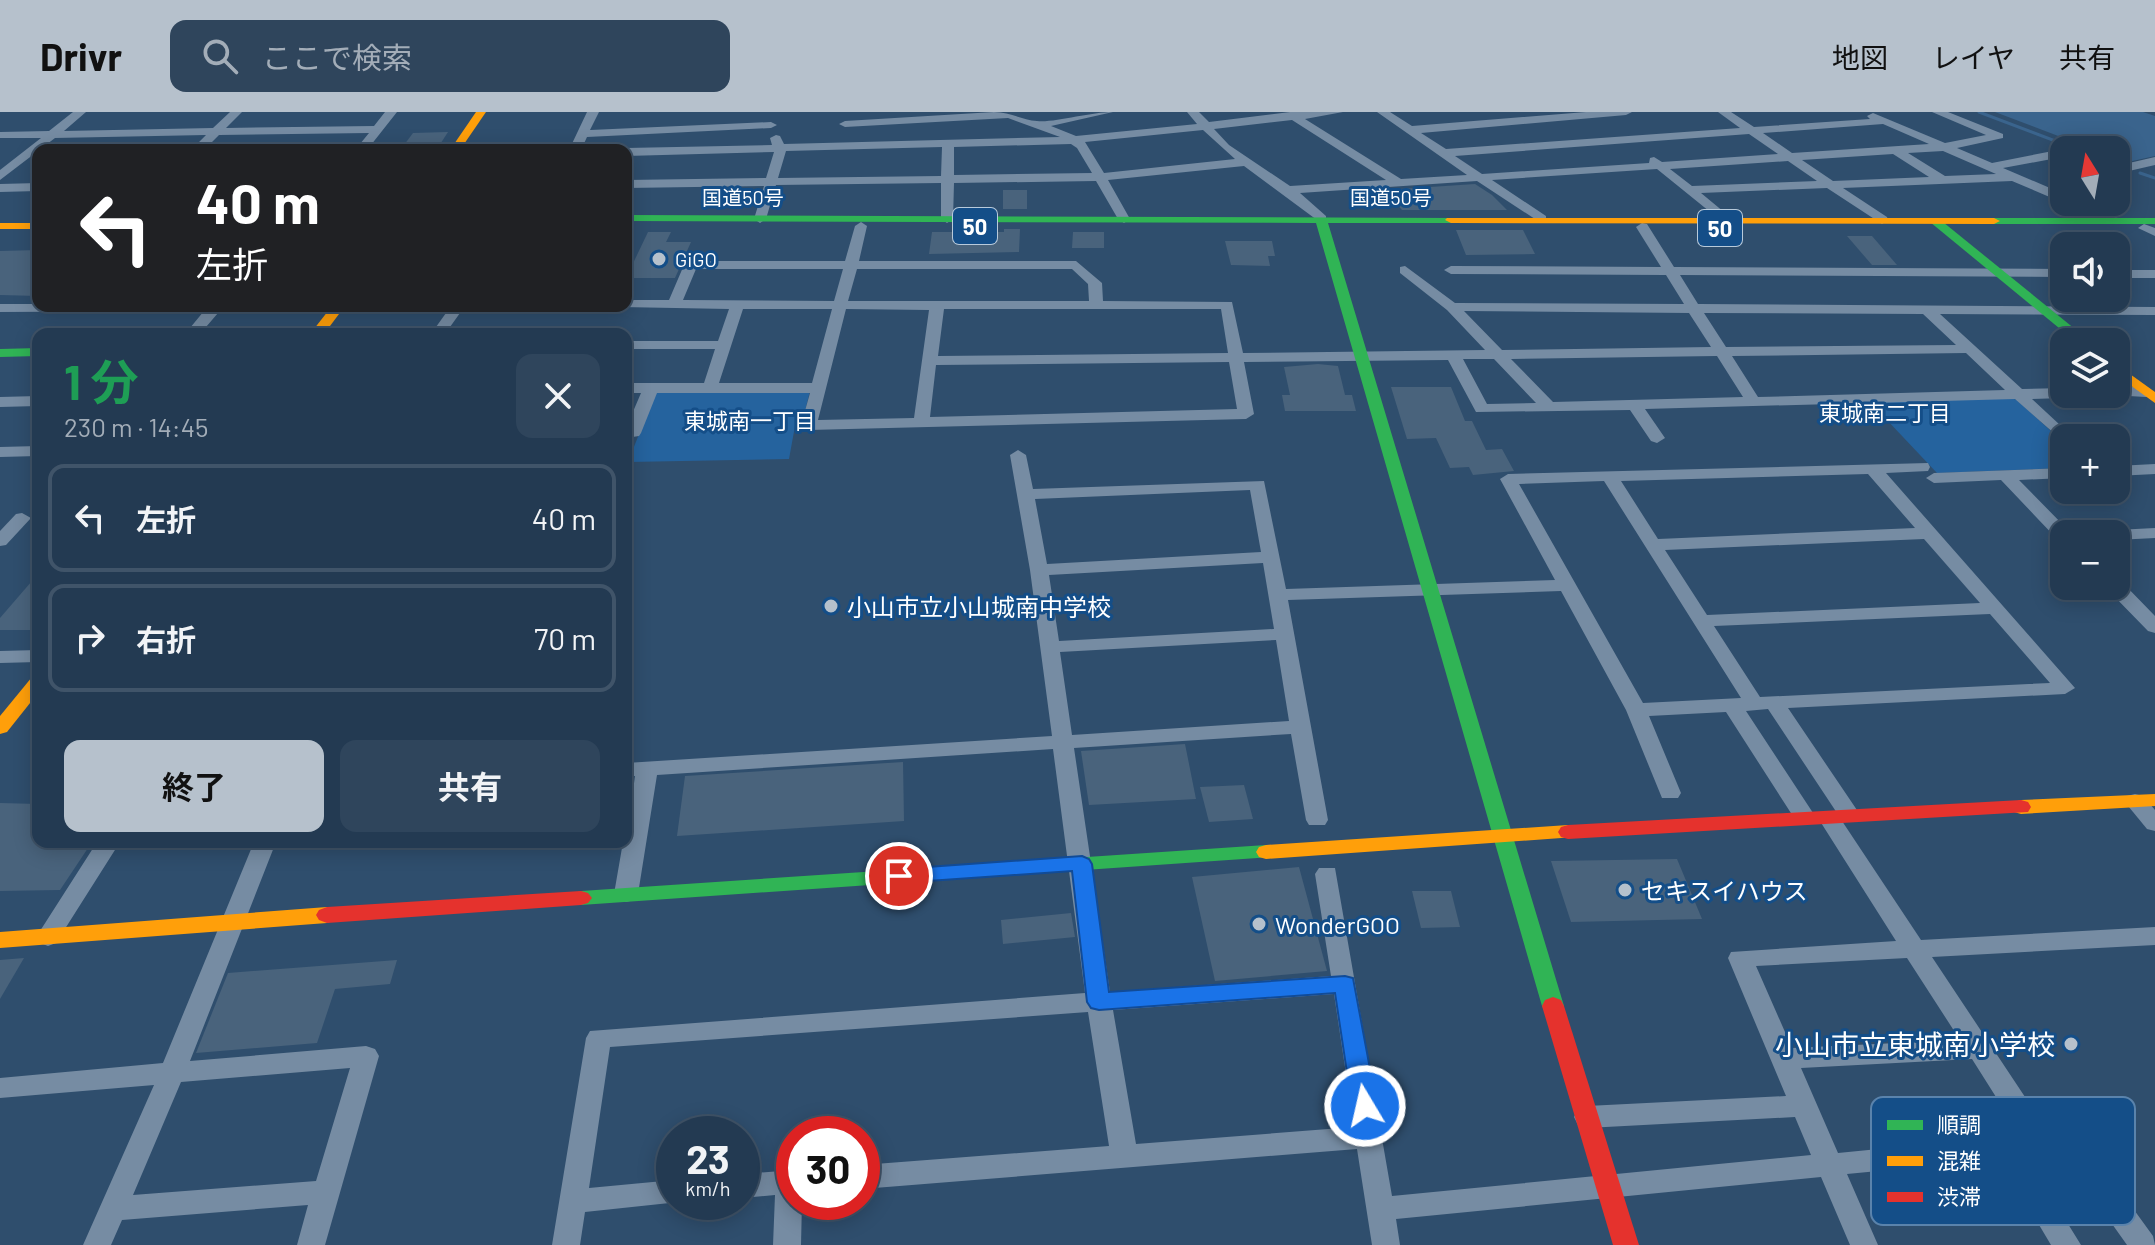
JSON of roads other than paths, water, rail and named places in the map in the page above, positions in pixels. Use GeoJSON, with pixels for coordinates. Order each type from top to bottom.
{"type":"FeatureCollection","features":[{"type":"Feature","properties":{"kind":"main road"},"geometry":{"type":"LineString","coordinates":[[459,144],[481,112]]}},
{"type":"Feature","properties":{"kind":"main road"},"geometry":{"type":"LineString","coordinates":[[0,218],[32,218]]}},
{"type":"Feature","properties":{"kind":"main road","name":"国道50号"},"geometry":{"type":"LineString","coordinates":[[632,218],[1124,219],[1642,227],[2118,221],[2152,228]]}},
{"type":"Feature","properties":{"kind":"main road","name":"国道50号"},"geometry":{"type":"LineString","coordinates":[[632,226],[1541,219],[1882,220],[1940,225],[2152,228]]}},
{"type":"Feature","properties":{"kind":"main road"},"geometry":{"type":"LineString","coordinates":[[1322,223],[1432,590],[1501,836],[1626,1245]]}},
{"type":"Feature","properties":{"kind":"main road"},"geometry":{"type":"LineString","coordinates":[[1940,225],[2066,328]]}},
{"type":"Feature","properties":{"kind":"main road"},"geometry":{"type":"LineString","coordinates":[[0,226],[32,226]]}},
{"type":"Feature","properties":{"kind":"main road"},"geometry":{"type":"LineString","coordinates":[[322,328],[334,312]]}},
{"type":"Feature","properties":{"kind":"main road"},"geometry":{"type":"LineString","coordinates":[[0,353],[32,352]]}},
{"type":"Feature","properties":{"kind":"main road"},"geometry":{"type":"LineString","coordinates":[[2130,379],[2150,395]]}},
{"type":"Feature","properties":{"kind":"main road"},"geometry":{"type":"LineString","coordinates":[[0,728],[32,688]]}},
{"type":"Feature","properties":{"kind":"main road"},"geometry":{"type":"LineString","coordinates":[[0,940],[233,921],[1501,836],[2145,800]]}},
{"type":"Feature","properties":{"kind":"street"},"geometry":{"type":"LineString","coordinates":[[40,144],[80,112]]}},
{"type":"Feature","properties":{"kind":"street"},"geometry":{"type":"LineString","coordinates":[[203,144],[236,112]]}},
{"type":"Feature","properties":{"kind":"street"},"geometry":{"type":"LineString","coordinates":[[366,144],[391,112]]}},
{"type":"Feature","properties":{"kind":"street"},"geometry":{"type":"LineString","coordinates":[[578,144],[593,112]]}},
{"type":"Feature","properties":{"kind":"street"},"geometry":{"type":"LineString","coordinates":[[760,219],[780,150],[766,112]]}},
{"type":"Feature","properties":{"kind":"street"},"geometry":{"type":"LineString","coordinates":[[1193,112],[1245,162],[1309,205],[1322,223]]}},
{"type":"Feature","properties":{"kind":"street"},"geometry":{"type":"LineString","coordinates":[[632,152],[1075,140],[1291,114],[1337,112]]}},
{"type":"Feature","properties":{"kind":"street"},"geometry":{"type":"LineString","coordinates":[[1383,112],[1541,219]]}},
{"type":"Feature","properties":{"kind":"street"},"geometry":{"type":"LineString","coordinates":[[1410,130],[1626,112]]}},
{"type":"Feature","properties":{"kind":"street"},"geometry":{"type":"LineString","coordinates":[[1724,112],[1882,220]]}},
{"type":"Feature","properties":{"kind":"street"},"geometry":{"type":"LineString","coordinates":[[1864,112],[2050,193]]}},
{"type":"Feature","properties":{"kind":"street"},"geometry":{"type":"LineString","coordinates":[[1287,190],[1944,147],[1999,136],[1938,112]]}},
{"type":"Feature","properties":{"kind":"street"},"geometry":{"type":"LineString","coordinates":[[1037,125],[1098,113]]}},
{"type":"Feature","properties":{"kind":"street"},"geometry":{"type":"LineString","coordinates":[[1592,113],[1725,220]]}},
{"type":"Feature","properties":{"kind":"street"},"geometry":{"type":"LineString","coordinates":[[846,147],[844,118],[1004,114],[1075,140],[1087,154],[1124,219]]}},
{"type":"Feature","properties":{"kind":"street"},"geometry":{"type":"LineString","coordinates":[[1291,114],[1398,182]]}},
{"type":"Feature","properties":{"kind":"street"},"geometry":{"type":"LineString","coordinates":[[1444,153],[1884,121]]}},
{"type":"Feature","properties":{"kind":"street"},"geometry":{"type":"LineString","coordinates":[[583,134],[771,125]]}},
{"type":"Feature","properties":{"kind":"street"},"geometry":{"type":"LineString","coordinates":[[0,135],[377,129]]}},
{"type":"Feature","properties":{"kind":"street"},"geometry":{"type":"LineString","coordinates":[[271,140],[281,131]]}},
{"type":"Feature","properties":{"kind":"street"},"geometry":{"type":"LineString","coordinates":[[947,219],[948,144]]}},
{"type":"Feature","properties":{"kind":"street"},"geometry":{"type":"LineString","coordinates":[[0,176],[32,150]]}},
{"type":"Feature","properties":{"kind":"street"},"geometry":{"type":"LineString","coordinates":[[1895,150],[1943,180]]}},
{"type":"Feature","properties":{"kind":"street"},"geometry":{"type":"LineString","coordinates":[[1990,167],[2050,156]]}},
{"type":"Feature","properties":{"kind":"street"},"geometry":{"type":"LineString","coordinates":[[0,161],[32,161]]}},
{"type":"Feature","properties":{"kind":"street"},"geometry":{"type":"LineString","coordinates":[[2130,167],[2155,161]]}},
{"type":"Feature","properties":{"kind":"street"},"geometry":{"type":"LineString","coordinates":[[632,184],[1099,177],[1245,162]]}},
{"type":"Feature","properties":{"kind":"street"},"geometry":{"type":"LineString","coordinates":[[2134,166],[2155,174]]}},
{"type":"Feature","properties":{"kind":"street"},"geometry":{"type":"LineString","coordinates":[[1691,190],[2013,177]]}},
{"type":"Feature","properties":{"kind":"street"},"geometry":{"type":"LineString","coordinates":[[2038,188],[2050,185]]}},
{"type":"Feature","properties":{"kind":"street"},"geometry":{"type":"LineString","coordinates":[[0,188],[32,187]]}},
{"type":"Feature","properties":{"kind":"street"},"geometry":{"type":"LineString","coordinates":[[2106,216],[2118,221]]}},
{"type":"Feature","properties":{"kind":"street"},"geometry":{"type":"LineString","coordinates":[[632,304],[737,306],[838,306],[937,306],[1227,305],[1246,414],[809,425],[838,306],[861,226]]}},
{"type":"Feature","properties":{"kind":"street"},"geometry":{"type":"LineString","coordinates":[[1642,227],[1753,401]]}},
{"type":"Feature","properties":{"kind":"street"},"geometry":{"type":"LineString","coordinates":[[674,305],[691,265],[1076,265],[1095,283],[1096,305]]}},
{"type":"Feature","properties":{"kind":"street"},"geometry":{"type":"LineString","coordinates":[[1405,270],[1452,307],[1548,406]]}},
{"type":"Feature","properties":{"kind":"street"},"geometry":{"type":"LineString","coordinates":[[1451,270],[2050,273]]}},
{"type":"Feature","properties":{"kind":"street"},"geometry":{"type":"LineString","coordinates":[[2130,274],[2155,274]]}},
{"type":"Feature","properties":{"kind":"street"},"geometry":{"type":"LineString","coordinates":[[710,388],[737,306]]}},
{"type":"Feature","properties":{"kind":"street"},"geometry":{"type":"LineString","coordinates":[[921,423],[932,361],[937,306]]}},
{"type":"Feature","properties":{"kind":"street"},"geometry":{"type":"LineString","coordinates":[[0,308],[32,307]]}},
{"type":"Feature","properties":{"kind":"street"},"geometry":{"type":"LineString","coordinates":[[1452,307],[2155,311]]}},
{"type":"Feature","properties":{"kind":"street"},"geometry":{"type":"LineString","coordinates":[[1926,309],[2051,424]]}},
{"type":"Feature","properties":{"kind":"street"},"geometry":{"type":"LineString","coordinates":[[197,328],[212,312]]}},
{"type":"Feature","properties":{"kind":"street"},"geometry":{"type":"LineString","coordinates":[[632,345],[724,345]]}},
{"type":"Feature","properties":{"kind":"street"},"geometry":{"type":"LineString","coordinates":[[932,361],[1967,349]]}},
{"type":"Feature","properties":{"kind":"street"},"geometry":{"type":"LineString","coordinates":[[1454,356],[1482,409],[2050,393]]}},
{"type":"Feature","properties":{"kind":"street"},"geometry":{"type":"LineString","coordinates":[[632,388],[817,388]]}},
{"type":"Feature","properties":{"kind":"street"},"geometry":{"type":"LineString","coordinates":[[632,429],[651,388]]}},
{"type":"Feature","properties":{"kind":"street"},"geometry":{"type":"LineString","coordinates":[[2130,393],[2150,395]]}},
{"type":"Feature","properties":{"kind":"street"},"geometry":{"type":"LineString","coordinates":[[0,402],[32,401]]}},
{"type":"Feature","properties":{"kind":"street"},"geometry":{"type":"LineString","coordinates":[[1634,404],[1657,438]]}},
{"type":"Feature","properties":{"kind":"street"},"geometry":{"type":"LineString","coordinates":[[0,452],[32,451]]}},
{"type":"Feature","properties":{"kind":"street"},"geometry":{"type":"LineString","coordinates":[[1018,455],[1039,570],[1099,1002],[1124,1157]]}},
{"type":"Feature","properties":{"kind":"street"},"geometry":{"type":"LineString","coordinates":[[1636,710],[2065,688],[1873,469]]}},
{"type":"Feature","properties":{"kind":"street"},"geometry":{"type":"LineString","coordinates":[[1670,793],[1636,710],[1508,479],[1873,469],[2005,475],[2050,473]]}},
{"type":"Feature","properties":{"kind":"street"},"geometry":{"type":"LineString","coordinates":[[2130,470],[2155,469]]}},
{"type":"Feature","properties":{"kind":"street"},"geometry":{"type":"LineString","coordinates":[[2005,475],[2050,522]]}},
{"type":"Feature","properties":{"kind":"street"},"geometry":{"type":"LineString","coordinates":[[1609,476],[1703,621],[1764,704],[1828,817],[2009,1097]]}},
{"type":"Feature","properties":{"kind":"street"},"geometry":{"type":"LineString","coordinates":[[1026,494],[1258,485],[1317,820]]}},
{"type":"Feature","properties":{"kind":"street"},"geometry":{"type":"LineString","coordinates":[[0,519],[22,518],[0,541]]}},
{"type":"Feature","properties":{"kind":"street"},"geometry":{"type":"LineString","coordinates":[[1654,545],[1930,533]]}},
{"type":"Feature","properties":{"kind":"street"},"geometry":{"type":"LineString","coordinates":[[2130,534],[2155,533]]}},
{"type":"Feature","properties":{"kind":"street"},"geometry":{"type":"LineString","coordinates":[[1039,570],[1269,557]]}},
{"type":"Feature","properties":{"kind":"street"},"geometry":{"type":"LineString","coordinates":[[1277,595],[1565,585]]}},
{"type":"Feature","properties":{"kind":"street"},"geometry":{"type":"LineString","coordinates":[[2128,600],[2155,627]]}},
{"type":"Feature","properties":{"kind":"street"},"geometry":{"type":"LineString","coordinates":[[2132,604],[2155,603]]}},
{"type":"Feature","properties":{"kind":"street"},"geometry":{"type":"LineString","coordinates":[[1703,621],[1994,608]]}},
{"type":"Feature","properties":{"kind":"street"},"geometry":{"type":"LineString","coordinates":[[1050,647],[1283,634]]}},
{"type":"Feature","properties":{"kind":"street"},"geometry":{"type":"LineString","coordinates":[[0,657],[32,656]]}},
{"type":"Feature","properties":{"kind":"street"},"geometry":{"type":"LineString","coordinates":[[1733,706],[1828,817]]}},
{"type":"Feature","properties":{"kind":"street"},"geometry":{"type":"LineString","coordinates":[[632,819],[636,769],[1300,727]]}},
{"type":"Feature","properties":{"kind":"street"},"geometry":{"type":"LineString","coordinates":[[2145,800],[2155,824]]}},
{"type":"Feature","properties":{"kind":"street"},"geometry":{"type":"LineString","coordinates":[[48,937],[105,848]]}},
{"type":"Feature","properties":{"kind":"street"},"geometry":{"type":"LineString","coordinates":[[97,1245],[172,1074],[263,848]]}},
{"type":"Feature","properties":{"kind":"street"},"geometry":{"type":"LineString","coordinates":[[626,894],[630,848]]}},
{"type":"Feature","properties":{"kind":"street"},"geometry":{"type":"LineString","coordinates":[[1327,874],[1386,1245]]}},
{"type":"Feature","properties":{"kind":"street"},"geometry":{"type":"LineString","coordinates":[[1864,1245],[1740,958],[2155,936]]}},
{"type":"Feature","properties":{"kind":"street"},"geometry":{"type":"LineString","coordinates":[[566,1245],[599,1038],[1345,984]]}},
{"type":"Feature","properties":{"kind":"street"},"geometry":{"type":"LineString","coordinates":[[1782,1059],[1977,1049]]}},
{"type":"Feature","properties":{"kind":"street"},"geometry":{"type":"LineString","coordinates":[[0,1088],[366,1056],[311,1245]]}},
{"type":"Feature","properties":{"kind":"street"},"geometry":{"type":"LineString","coordinates":[[1587,1117],[1802,1106]]}},
{"type":"Feature","properties":{"kind":"street"},"geometry":{"type":"LineString","coordinates":[[880,1176],[1369,1137]]}},
{"type":"Feature","properties":{"kind":"street"},"geometry":{"type":"LineString","coordinates":[[1380,1209],[1871,1162]]}},
{"type":"Feature","properties":{"kind":"street"},"geometry":{"type":"LineString","coordinates":[[113,1209],[326,1192]]}},
{"type":"Feature","properties":{"kind":"street"},"geometry":{"type":"LineString","coordinates":[[573,1201],[656,1194]]}},
{"type":"Feature","properties":{"kind":"street"},"geometry":{"type":"LineString","coordinates":[[787,1245],[789,1220]]}},
{"type":"Feature","properties":{"kind":"street"},"geometry":{"type":"LineString","coordinates":[[2054,1225],[2067,1245]]}},
{"type":"Feature","properties":{"kind":"street"},"geometry":{"type":"LineString","coordinates":[[2129,1225],[2143,1245]]}},
{"type":"Feature","properties":{"kind":"waterway"},"geometry":{"type":"LineString","coordinates":[[1979,112],[2050,139]]}},
{"type":"Feature","properties":{"kind":"waterway"},"geometry":{"type":"LineString","coordinates":[[2140,173],[2155,178]]}},
{"type":"Feature","properties":{"kind":"place","name":"GiGO"},"geometry":{"type":"Point","coordinates":[659,259]}},
{"type":"Feature","properties":{"kind":"place","name":"小山市立小山城南中学校"},"geometry":{"type":"Point","coordinates":[831,606]}},
{"type":"Feature","properties":{"kind":"place","name":"セキスイハウス"},"geometry":{"type":"Point","coordinates":[1625,890]}},
{"type":"Feature","properties":{"kind":"place","name":"WonderGOO"},"geometry":{"type":"Point","coordinates":[1259,924]}},
{"type":"Feature","properties":{"kind":"place","name":"小山市立東城南小学校"},"geometry":{"type":"Point","coordinates":[2071,1044]}},
{"type":"Feature","properties":{"kind":"district","name":"東城南二丁目"},"geometry":{"type":"Point","coordinates":[1885,412]}},
{"type":"Feature","properties":{"kind":"district","name":"東城南一丁目"},"geometry":{"type":"Point","coordinates":[750,420]}}]}
